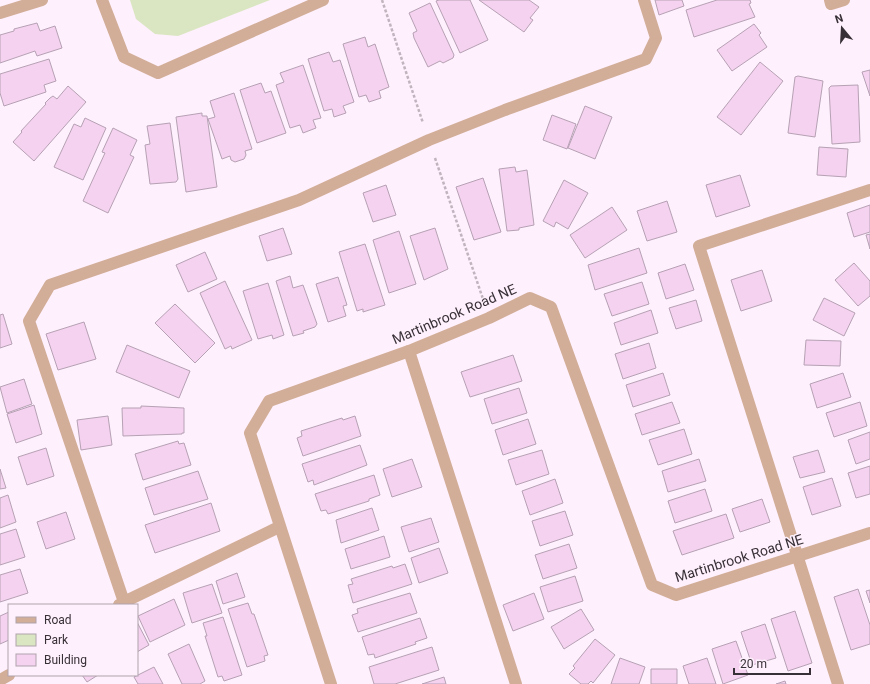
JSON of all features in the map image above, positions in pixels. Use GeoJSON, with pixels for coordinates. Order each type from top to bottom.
{"type":"FeatureCollection","features":[{"type":"Feature","properties":{"kind":"street"},"geometry":{"type":"LineString","coordinates":[[0,14],[42,0]]}},
{"type":"Feature","properties":{"kind":"street"},"geometry":{"type":"LineString","coordinates":[[102,0],[124,58],[158,73],[323,0]]}},
{"type":"Feature","properties":{"kind":"street"},"geometry":{"type":"LineString","coordinates":[[279,527],[121,603],[29,321],[50,285],[299,200],[429,140],[504,110],[646,59],[656,38],[644,0]]}},
{"type":"Feature","properties":{"kind":"street"},"geometry":{"type":"LineString","coordinates":[[830,0],[831,4],[844,0]]}},
{"type":"Feature","properties":{"kind":"street"},"geometry":{"type":"LineString","coordinates":[[838,684],[699,246],[870,190]]}},
{"type":"Feature","properties":{"kind":"street","name":"Martinbrook Road NE"},"geometry":{"type":"LineString","coordinates":[[331,684],[279,527],[250,433],[269,401],[408,351],[489,318],[530,298],[551,307],[652,585],[676,595],[870,533]]}},
{"type":"Feature","properties":{"kind":"street"},"geometry":{"type":"LineString","coordinates":[[408,351],[516,684]]}},
{"type":"Feature","properties":{"kind":"green space"},"geometry":{"type":"Polygon","coordinates":[[[130,0],[270,0],[178,36],[155,34],[136,19],[130,0]]]}},
{"type":"Feature","properties":{"kind":"building"},"geometry":{"type":"Polygon","coordinates":[[[470,0],[488,40],[460,53],[436,1],[470,0]]]}},
{"type":"Feature","properties":{"kind":"building"},"geometry":{"type":"Polygon","coordinates":[[[479,0],[529,0],[539,7],[530,18],[533,20],[524,32],[479,0]]]}},
{"type":"Feature","properties":{"kind":"building"},"geometry":{"type":"Polygon","coordinates":[[[655,0],[682,0],[684,6],[659,15],[655,0]]]}},
{"type":"Feature","properties":{"kind":"building"},"geometry":{"type":"Polygon","coordinates":[[[717,0],[750,0],[751,3],[749,4],[755,17],[694,37],[686,10],[717,0]]]}},
{"type":"Feature","properties":{"kind":"building"},"geometry":{"type":"Polygon","coordinates":[[[430,3],[454,55],[453,58],[443,63],[440,61],[428,67],[414,38],[413,33],[417,31],[409,13],[430,3]]]}},
{"type":"Feature","properties":{"kind":"building"},"geometry":{"type":"Polygon","coordinates":[[[37,23],[40,31],[55,26],[62,48],[37,56],[35,51],[0,63],[0,35],[14,31],[14,29],[37,23]]]}},
{"type":"Feature","properties":{"kind":"building"},"geometry":{"type":"Polygon","coordinates":[[[754,24],[761,33],[759,35],[767,47],[732,71],[717,50],[754,24]]]}},
{"type":"Feature","properties":{"kind":"building"},"geometry":{"type":"Polygon","coordinates":[[[365,37],[368,47],[375,44],[389,87],[379,91],[381,98],[369,102],[366,95],[359,97],[343,44],[365,37]]]}},
{"type":"Feature","properties":{"kind":"building"},"geometry":{"type":"Polygon","coordinates":[[[329,52],[333,62],[340,60],[354,102],[343,106],[346,113],[334,117],[332,109],[324,111],[308,59],[329,52]]]}},
{"type":"Feature","properties":{"kind":"building"},"geometry":{"type":"Polygon","coordinates":[[[49,59],[56,81],[44,85],[46,92],[4,106],[0,93],[0,74],[49,59]]]}},
{"type":"Feature","properties":{"kind":"building"},"geometry":{"type":"Polygon","coordinates":[[[760,62],[783,81],[741,135],[717,117],[760,62]]]}},
{"type":"Feature","properties":{"kind":"building"},"geometry":{"type":"Polygon","coordinates":[[[303,65],[321,118],[313,120],[316,128],[303,133],[300,125],[290,128],[276,85],[284,82],[280,73],[303,65]]]}},
{"type":"Feature","properties":{"kind":"building"},"geometry":{"type":"Polygon","coordinates":[[[870,70],[870,96],[862,72],[870,70]]]}},
{"type":"Feature","properties":{"kind":"building"},"geometry":{"type":"Polygon","coordinates":[[[798,76],[823,81],[815,137],[788,133],[795,77],[798,76]]]}},
{"type":"Feature","properties":{"kind":"building"},"geometry":{"type":"Polygon","coordinates":[[[261,83],[265,93],[271,91],[286,133],[257,143],[240,90],[261,83]]]}},
{"type":"Feature","properties":{"kind":"building"},"geometry":{"type":"Polygon","coordinates":[[[858,85],[860,142],[832,144],[829,88],[831,86],[858,85]]]}},
{"type":"Feature","properties":{"kind":"building"},"geometry":{"type":"Polygon","coordinates":[[[68,86],[86,102],[34,161],[13,142],[46,104],[45,103],[53,96],[57,99],[68,86]]]}},
{"type":"Feature","properties":{"kind":"building"},"geometry":{"type":"Polygon","coordinates":[[[234,93],[252,149],[245,151],[246,155],[244,159],[235,162],[231,160],[230,156],[222,159],[208,119],[215,117],[210,101],[234,93]]]}},
{"type":"Feature","properties":{"kind":"building"},"geometry":{"type":"Polygon","coordinates":[[[585,106],[612,117],[595,159],[568,148],[585,106]]]}},
{"type":"Feature","properties":{"kind":"building"},"geometry":{"type":"Polygon","coordinates":[[[202,113],[202,116],[207,116],[217,187],[186,192],[176,117],[202,113]]]}},
{"type":"Feature","properties":{"kind":"building"},"geometry":{"type":"Polygon","coordinates":[[[552,115],[576,124],[567,149],[543,140],[552,115]]]}},
{"type":"Feature","properties":{"kind":"building"},"geometry":{"type":"Polygon","coordinates":[[[85,118],[106,128],[83,180],[54,167],[74,124],[81,127],[85,118]]]}},
{"type":"Feature","properties":{"kind":"building"},"geometry":{"type":"Polygon","coordinates":[[[170,123],[178,179],[176,182],[150,184],[145,145],[150,144],[147,126],[170,123]]]}},
{"type":"Feature","properties":{"kind":"building"},"geometry":{"type":"Polygon","coordinates":[[[113,128],[137,140],[130,155],[134,157],[108,213],[83,201],[105,153],[102,152],[113,128]]]}},
{"type":"Feature","properties":{"kind":"building"},"geometry":{"type":"Polygon","coordinates":[[[819,147],[848,149],[846,177],[817,175],[819,147]]]}},
{"type":"Feature","properties":{"kind":"building"},"geometry":{"type":"Polygon","coordinates":[[[515,167],[516,172],[527,170],[534,225],[519,228],[519,230],[507,231],[499,169],[515,167]]]}},
{"type":"Feature","properties":{"kind":"building"},"geometry":{"type":"Polygon","coordinates":[[[740,175],[750,206],[716,217],[706,185],[740,175]]]}},
{"type":"Feature","properties":{"kind":"building"},"geometry":{"type":"Polygon","coordinates":[[[483,178],[501,232],[474,240],[456,187],[483,178]]]}},
{"type":"Feature","properties":{"kind":"building"},"geometry":{"type":"Polygon","coordinates":[[[564,180],[588,193],[568,229],[556,222],[554,227],[543,221],[564,180]]]}},
{"type":"Feature","properties":{"kind":"building"},"geometry":{"type":"Polygon","coordinates":[[[386,185],[396,215],[373,222],[363,193],[386,185]]]}},
{"type":"Feature","properties":{"kind":"building"},"geometry":{"type":"Polygon","coordinates":[[[667,201],[677,232],[647,241],[637,211],[667,201]]]}},
{"type":"Feature","properties":{"kind":"building"},"geometry":{"type":"Polygon","coordinates":[[[870,205],[870,232],[854,237],[847,213],[870,205]]]}},
{"type":"Feature","properties":{"kind":"building"},"geometry":{"type":"Polygon","coordinates":[[[612,207],[627,230],[585,258],[570,235],[612,207]]]}},
{"type":"Feature","properties":{"kind":"building"},"geometry":{"type":"Polygon","coordinates":[[[283,228],[292,254],[267,261],[259,236],[283,228]]]}},
{"type":"Feature","properties":{"kind":"building"},"geometry":{"type":"Polygon","coordinates":[[[435,228],[448,269],[424,280],[410,236],[435,228]]]}},
{"type":"Feature","properties":{"kind":"building"},"geometry":{"type":"Polygon","coordinates":[[[399,231],[416,284],[389,293],[373,240],[399,231]]]}},
{"type":"Feature","properties":{"kind":"building"},"geometry":{"type":"Polygon","coordinates":[[[870,234],[870,249],[866,235],[870,234]]]}},
{"type":"Feature","properties":{"kind":"building"},"geometry":{"type":"Polygon","coordinates":[[[365,244],[385,305],[363,312],[363,309],[357,311],[339,252],[365,244]]]}},
{"type":"Feature","properties":{"kind":"building"},"geometry":{"type":"Polygon","coordinates":[[[639,248],[647,273],[595,290],[588,265],[639,248]]]}},
{"type":"Feature","properties":{"kind":"building"},"geometry":{"type":"Polygon","coordinates":[[[205,252],[217,279],[188,292],[176,265],[205,252]]]}},
{"type":"Feature","properties":{"kind":"building"},"geometry":{"type":"Polygon","coordinates":[[[854,263],[870,281],[870,296],[858,306],[835,280],[854,263]]]}},
{"type":"Feature","properties":{"kind":"building"},"geometry":{"type":"Polygon","coordinates":[[[685,264],[694,290],[666,299],[658,273],[685,264]]]}},
{"type":"Feature","properties":{"kind":"building"},"geometry":{"type":"Polygon","coordinates":[[[762,270],[772,301],[741,311],[731,280],[762,270]]]}},
{"type":"Feature","properties":{"kind":"building"},"geometry":{"type":"Polygon","coordinates":[[[290,276],[293,288],[303,285],[317,324],[315,327],[303,331],[304,333],[293,336],[276,281],[290,276]]]}},
{"type":"Feature","properties":{"kind":"building"},"geometry":{"type":"Polygon","coordinates":[[[338,277],[347,305],[343,306],[346,316],[328,322],[316,284],[338,277]]]}},
{"type":"Feature","properties":{"kind":"building"},"geometry":{"type":"Polygon","coordinates":[[[225,281],[252,340],[232,349],[231,346],[225,349],[200,293],[225,281]]]}},
{"type":"Feature","properties":{"kind":"building"},"geometry":{"type":"Polygon","coordinates":[[[642,282],[649,304],[612,316],[604,294],[642,282]]]}},
{"type":"Feature","properties":{"kind":"building"},"geometry":{"type":"Polygon","coordinates":[[[268,283],[284,335],[273,339],[272,335],[258,339],[243,291],[268,283]]]}},
{"type":"Feature","properties":{"kind":"building"},"geometry":{"type":"Polygon","coordinates":[[[824,298],[855,313],[844,336],[813,320],[824,298]]]}},
{"type":"Feature","properties":{"kind":"building"},"geometry":{"type":"Polygon","coordinates":[[[696,300],[702,321],[676,329],[669,308],[696,300]]]}},
{"type":"Feature","properties":{"kind":"building"},"geometry":{"type":"Polygon","coordinates":[[[175,304],[215,343],[195,363],[155,323],[175,304]]]}},
{"type":"Feature","properties":{"kind":"building"},"geometry":{"type":"Polygon","coordinates":[[[651,310],[658,333],[621,345],[614,323],[651,310]]]}},
{"type":"Feature","properties":{"kind":"building"},"geometry":{"type":"Polygon","coordinates":[[[3,314],[12,344],[0,348],[0,315],[3,314]]]}},
{"type":"Feature","properties":{"kind":"building"},"geometry":{"type":"Polygon","coordinates":[[[84,322],[96,359],[58,370],[46,334],[84,322]]]}},
{"type":"Feature","properties":{"kind":"building"},"geometry":{"type":"Polygon","coordinates":[[[806,340],[841,341],[840,366],[804,365],[806,340]]]}},
{"type":"Feature","properties":{"kind":"building"},"geometry":{"type":"Polygon","coordinates":[[[649,343],[656,368],[623,379],[615,354],[649,343]]]}},
{"type":"Feature","properties":{"kind":"building"},"geometry":{"type":"Polygon","coordinates":[[[127,345],[190,371],[179,398],[116,372],[127,345]]]}},
{"type":"Feature","properties":{"kind":"building"},"geometry":{"type":"Polygon","coordinates":[[[513,355],[522,381],[470,397],[461,372],[513,355]]]}},
{"type":"Feature","properties":{"kind":"building"},"geometry":{"type":"Polygon","coordinates":[[[663,373],[670,395],[633,407],[626,385],[663,373]]]}},
{"type":"Feature","properties":{"kind":"building"},"geometry":{"type":"Polygon","coordinates":[[[843,373],[851,397],[817,408],[810,384],[843,373]]]}},
{"type":"Feature","properties":{"kind":"building"},"geometry":{"type":"Polygon","coordinates":[[[24,379],[32,404],[7,413],[0,387],[24,379]]]}},
{"type":"Feature","properties":{"kind":"building"},"geometry":{"type":"Polygon","coordinates":[[[519,388],[527,413],[492,424],[484,399],[519,388]]]}},
{"type":"Feature","properties":{"kind":"building"},"geometry":{"type":"Polygon","coordinates":[[[672,402],[680,423],[642,435],[635,414],[672,402]]]}},
{"type":"Feature","properties":{"kind":"building"},"geometry":{"type":"Polygon","coordinates":[[[860,402],[867,426],[834,437],[826,413],[860,402]]]}},
{"type":"Feature","properties":{"kind":"building"},"geometry":{"type":"Polygon","coordinates":[[[34,405],[42,434],[16,443],[7,414],[34,405]]]}},
{"type":"Feature","properties":{"kind":"building"},"geometry":{"type":"Polygon","coordinates":[[[141,406],[184,408],[184,433],[123,436],[122,408],[141,408],[141,406]]]}},
{"type":"Feature","properties":{"kind":"building"},"geometry":{"type":"Polygon","coordinates":[[[108,416],[112,445],[81,450],[77,420],[108,416]]]}},
{"type":"Feature","properties":{"kind":"building"},"geometry":{"type":"Polygon","coordinates":[[[355,416],[361,436],[303,456],[297,438],[302,436],[301,431],[342,418],[343,420],[355,416]]]}},
{"type":"Feature","properties":{"kind":"building"},"geometry":{"type":"Polygon","coordinates":[[[528,419],[536,444],[503,455],[495,430],[528,419]]]}},
{"type":"Feature","properties":{"kind":"building"},"geometry":{"type":"Polygon","coordinates":[[[684,429],[692,454],[658,465],[649,440],[684,429]]]}},
{"type":"Feature","properties":{"kind":"building"},"geometry":{"type":"Polygon","coordinates":[[[870,432],[870,459],[856,464],[848,440],[870,432]]]}},
{"type":"Feature","properties":{"kind":"building"},"geometry":{"type":"Polygon","coordinates":[[[178,441],[179,444],[184,443],[191,465],[143,480],[135,454],[178,441]]]}},
{"type":"Feature","properties":{"kind":"building"},"geometry":{"type":"Polygon","coordinates":[[[360,445],[367,465],[314,485],[313,480],[308,482],[302,464],[360,445]]]}},
{"type":"Feature","properties":{"kind":"building"},"geometry":{"type":"Polygon","coordinates":[[[46,448],[54,476],[27,485],[18,457],[46,448]]]}},
{"type":"Feature","properties":{"kind":"building"},"geometry":{"type":"Polygon","coordinates":[[[542,450],[549,474],[516,485],[508,460],[542,450]]]}},
{"type":"Feature","properties":{"kind":"building"},"geometry":{"type":"Polygon","coordinates":[[[818,450],[825,472],[800,478],[793,457],[818,450]]]}},
{"type":"Feature","properties":{"kind":"building"},"geometry":{"type":"Polygon","coordinates":[[[412,459],[422,487],[392,497],[383,469],[412,459]]]}},
{"type":"Feature","properties":{"kind":"building"},"geometry":{"type":"Polygon","coordinates":[[[699,459],[706,481],[668,492],[662,471],[699,459]]]}},
{"type":"Feature","properties":{"kind":"building"},"geometry":{"type":"Polygon","coordinates":[[[870,466],[870,494],[856,498],[848,473],[870,466]]]}},
{"type":"Feature","properties":{"kind":"building"},"geometry":{"type":"Polygon","coordinates":[[[0,469],[6,488],[0,489],[0,469]]]}},
{"type":"Feature","properties":{"kind":"building"},"geometry":{"type":"Polygon","coordinates":[[[198,471],[208,499],[154,515],[145,488],[198,471]]]}},
{"type":"Feature","properties":{"kind":"building"},"geometry":{"type":"Polygon","coordinates":[[[374,475],[380,495],[369,499],[369,501],[328,514],[326,510],[321,511],[315,494],[374,475]]]}},
{"type":"Feature","properties":{"kind":"building"},"geometry":{"type":"Polygon","coordinates":[[[832,478],[841,506],[812,515],[803,487],[832,478]]]}},
{"type":"Feature","properties":{"kind":"building"},"geometry":{"type":"Polygon","coordinates":[[[555,479],[563,503],[530,515],[522,491],[555,479]]]}},
{"type":"Feature","properties":{"kind":"building"},"geometry":{"type":"Polygon","coordinates":[[[705,489],[712,511],[675,523],[668,501],[705,489]]]}},
{"type":"Feature","properties":{"kind":"building"},"geometry":{"type":"Polygon","coordinates":[[[8,495],[16,522],[0,528],[0,498],[8,495]]]}},
{"type":"Feature","properties":{"kind":"building"},"geometry":{"type":"Polygon","coordinates":[[[762,499],[770,522],[740,532],[732,509],[762,499]]]}},
{"type":"Feature","properties":{"kind":"building"},"geometry":{"type":"Polygon","coordinates":[[[211,503],[220,531],[155,553],[145,525],[211,503]]]}},
{"type":"Feature","properties":{"kind":"building"},"geometry":{"type":"Polygon","coordinates":[[[372,508],[379,530],[341,543],[336,520],[372,508]]]}},
{"type":"Feature","properties":{"kind":"building"},"geometry":{"type":"Polygon","coordinates":[[[565,511],[573,535],[540,546],[532,521],[565,511]]]}},
{"type":"Feature","properties":{"kind":"building"},"geometry":{"type":"Polygon","coordinates":[[[66,512],[75,539],[46,549],[37,522],[66,512]]]}},
{"type":"Feature","properties":{"kind":"building"},"geometry":{"type":"Polygon","coordinates":[[[726,514],[734,538],[682,555],[673,531],[726,514]]]}},
{"type":"Feature","properties":{"kind":"building"},"geometry":{"type":"Polygon","coordinates":[[[431,518],[439,542],[409,552],[401,527],[431,518]]]}},
{"type":"Feature","properties":{"kind":"building"},"geometry":{"type":"Polygon","coordinates":[[[16,529],[25,557],[0,565],[0,534],[16,529]]]}},
{"type":"Feature","properties":{"kind":"building"},"geometry":{"type":"Polygon","coordinates":[[[384,536],[390,557],[351,569],[345,549],[384,536]]]}},
{"type":"Feature","properties":{"kind":"building"},"geometry":{"type":"Polygon","coordinates":[[[569,544],[577,568],[543,579],[535,555],[569,544]]]}},
{"type":"Feature","properties":{"kind":"building"},"geometry":{"type":"Polygon","coordinates":[[[439,548],[448,573],[419,583],[411,558],[439,548]]]}},
{"type":"Feature","properties":{"kind":"building"},"geometry":{"type":"Polygon","coordinates":[[[405,564],[412,584],[353,603],[348,585],[353,584],[351,579],[392,566],[393,568],[405,564]]]}},
{"type":"Feature","properties":{"kind":"building"},"geometry":{"type":"Polygon","coordinates":[[[20,569],[28,593],[0,602],[0,575],[20,569]]]}},
{"type":"Feature","properties":{"kind":"building"},"geometry":{"type":"Polygon","coordinates":[[[237,573],[245,597],[223,604],[216,581],[237,573]]]}},
{"type":"Feature","properties":{"kind":"building"},"geometry":{"type":"Polygon","coordinates":[[[575,576],[583,601],[548,612],[540,587],[575,576]]]}},
{"type":"Feature","properties":{"kind":"building"},"geometry":{"type":"Polygon","coordinates":[[[212,584],[222,613],[192,623],[183,593],[212,584]]]}},
{"type":"Feature","properties":{"kind":"building"},"geometry":{"type":"Polygon","coordinates":[[[858,589],[870,625],[870,644],[851,650],[834,597],[858,589]]]}},
{"type":"Feature","properties":{"kind":"building"},"geometry":{"type":"Polygon","coordinates":[[[870,590],[870,603],[866,591],[870,590]]]}},
{"type":"Feature","properties":{"kind":"building"},"geometry":{"type":"Polygon","coordinates":[[[410,593],[417,613],[358,632],[352,615],[358,613],[357,609],[410,593]]]}},
{"type":"Feature","properties":{"kind":"building"},"geometry":{"type":"Polygon","coordinates":[[[534,593],[544,619],[513,631],[503,605],[534,593]]]}},
{"type":"Feature","properties":{"kind":"building"},"geometry":{"type":"Polygon","coordinates":[[[174,599],[185,625],[150,642],[138,616],[174,599]]]}},
{"type":"Feature","properties":{"kind":"building"},"geometry":{"type":"Polygon","coordinates":[[[248,603],[252,614],[254,614],[268,655],[264,656],[265,661],[247,667],[228,609],[248,603]]]}},
{"type":"Feature","properties":{"kind":"building"},"geometry":{"type":"Polygon","coordinates":[[[581,609],[594,630],[564,649],[551,627],[581,609]]]}},
{"type":"Feature","properties":{"kind":"building"},"geometry":{"type":"Polygon","coordinates":[[[795,611],[812,663],[788,671],[771,619],[795,611]]]}},
{"type":"Feature","properties":{"kind":"building"},"geometry":{"type":"Polygon","coordinates":[[[8,612],[8,640],[0,644],[0,616],[8,612]]]}},
{"type":"Feature","properties":{"kind":"building"},"geometry":{"type":"Polygon","coordinates":[[[223,617],[242,675],[224,681],[222,676],[218,677],[205,636],[207,636],[203,623],[223,617]]]}},
{"type":"Feature","properties":{"kind":"building"},"geometry":{"type":"Polygon","coordinates":[[[420,618],[427,638],[415,642],[416,644],[375,658],[374,654],[368,655],[362,637],[420,618]]]}},
{"type":"Feature","properties":{"kind":"building"},"geometry":{"type":"Polygon","coordinates":[[[138,624],[149,645],[138,651],[138,624]]]}},
{"type":"Feature","properties":{"kind":"building"},"geometry":{"type":"Polygon","coordinates":[[[765,624],[776,658],[752,665],[741,632],[765,624]]]}},
{"type":"Feature","properties":{"kind":"building"},"geometry":{"type":"Polygon","coordinates":[[[595,639],[615,655],[593,683],[591,681],[588,684],[581,684],[569,674],[575,668],[573,666],[595,639]]]}},
{"type":"Feature","properties":{"kind":"building"},"geometry":{"type":"Polygon","coordinates":[[[736,641],[748,675],[723,684],[712,649],[736,641]]]}},
{"type":"Feature","properties":{"kind":"building"},"geometry":{"type":"Polygon","coordinates":[[[189,644],[205,681],[200,684],[182,684],[168,654],[189,644]]]}},
{"type":"Feature","properties":{"kind":"building"},"geometry":{"type":"Polygon","coordinates":[[[432,647],[439,670],[395,684],[374,684],[369,667],[432,647]]]}},
{"type":"Feature","properties":{"kind":"building"},"geometry":{"type":"Polygon","coordinates":[[[620,658],[645,667],[639,684],[611,684],[620,658]]]}},
{"type":"Feature","properties":{"kind":"building"},"geometry":{"type":"Polygon","coordinates":[[[707,658],[716,684],[689,684],[683,666],[707,658]]]}},
{"type":"Feature","properties":{"kind":"building"},"geometry":{"type":"Polygon","coordinates":[[[154,667],[163,684],[138,684],[134,677],[154,667]]]}},
{"type":"Feature","properties":{"kind":"building"},"geometry":{"type":"Polygon","coordinates":[[[651,669],[677,669],[677,684],[651,684],[651,669]]]}},
{"type":"Feature","properties":{"kind":"building"},"geometry":{"type":"Polygon","coordinates":[[[83,676],[96,676],[87,682],[83,676]]]}},
{"type":"Feature","properties":{"kind":"building"},"geometry":{"type":"Polygon","coordinates":[[[444,677],[446,684],[422,684],[444,677]]]}},
{"type":"Feature","properties":{"kind":"building"},"geometry":{"type":"Polygon","coordinates":[[[785,681],[786,684],[776,684],[785,681]]]}}]}
